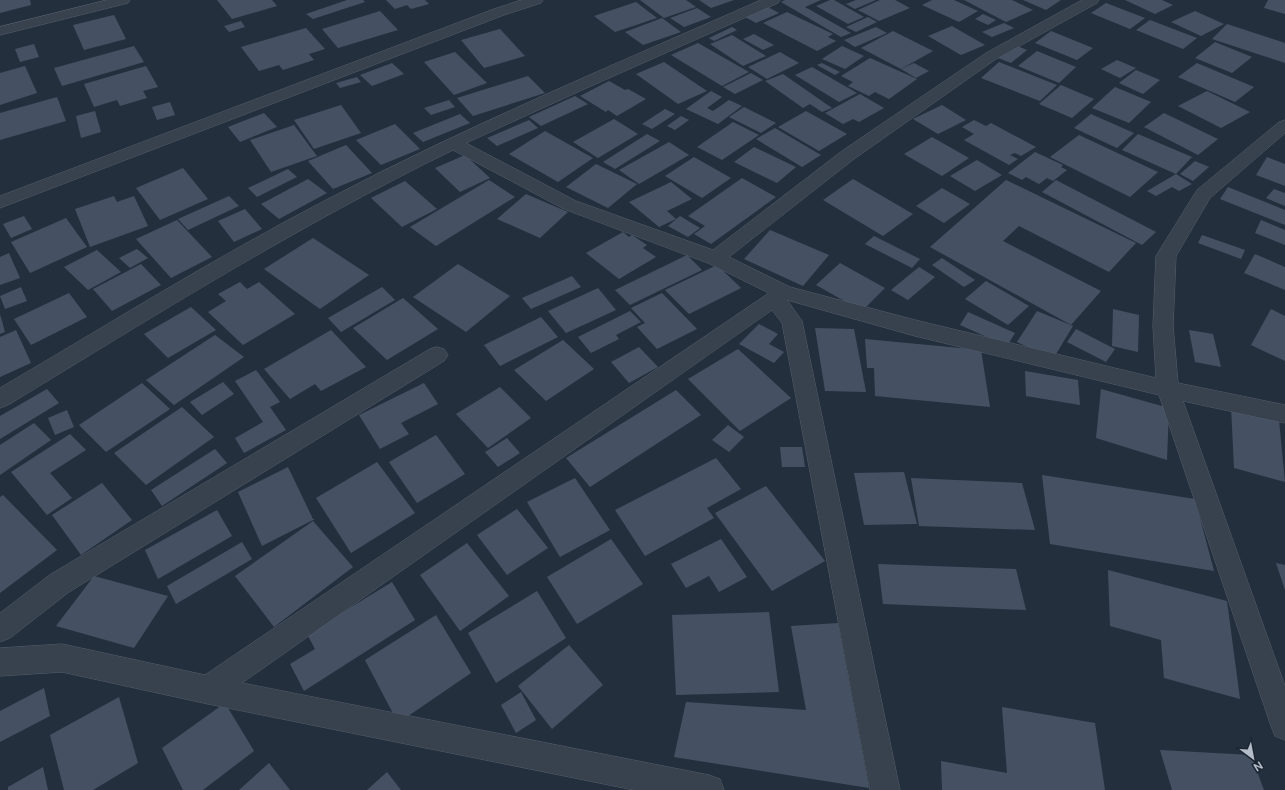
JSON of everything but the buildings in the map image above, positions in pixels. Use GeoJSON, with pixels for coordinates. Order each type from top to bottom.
{"type":"FeatureCollection","features":[{"type":"Feature","properties":{"kind":"street"},"geometry":{"type":"LineString","coordinates":[[0,30],[123,0]]}},
{"type":"Feature","properties":{"kind":"street"},"geometry":{"type":"LineString","coordinates":[[0,202],[492,15],[536,0]]}},
{"type":"Feature","properties":{"kind":"street"},"geometry":{"type":"LineString","coordinates":[[0,399],[256,246],[381,179],[453,143],[773,0]]}},
{"type":"Feature","properties":{"kind":"street"},"geometry":{"type":"LineString","coordinates":[[715,258],[848,155],[991,56],[1092,0]]}},
{"type":"Feature","properties":{"kind":"street"},"geometry":{"type":"LineString","coordinates":[[1285,125],[1203,194],[1166,256],[1163,326],[1168,389],[1285,726]]}},
{"type":"Feature","properties":{"kind":"street"},"geometry":{"type":"LineString","coordinates":[[453,143],[570,205],[715,258],[779,295],[1168,389],[1285,414]]}},
{"type":"Feature","properties":{"kind":"street"},"geometry":{"type":"LineString","coordinates":[[208,690],[779,295]]}},
{"type":"Feature","properties":{"kind":"street"},"geometry":{"type":"LineString","coordinates":[[779,295],[792,321],[798,349],[885,790]]}},
{"type":"Feature","properties":{"kind":"street"},"geometry":{"type":"LineString","coordinates":[[0,629],[60,583],[437,355]]}},
{"type":"Feature","properties":{"kind":"street"},"geometry":{"type":"LineString","coordinates":[[0,662],[62,658],[208,690],[708,790]]}}]}
